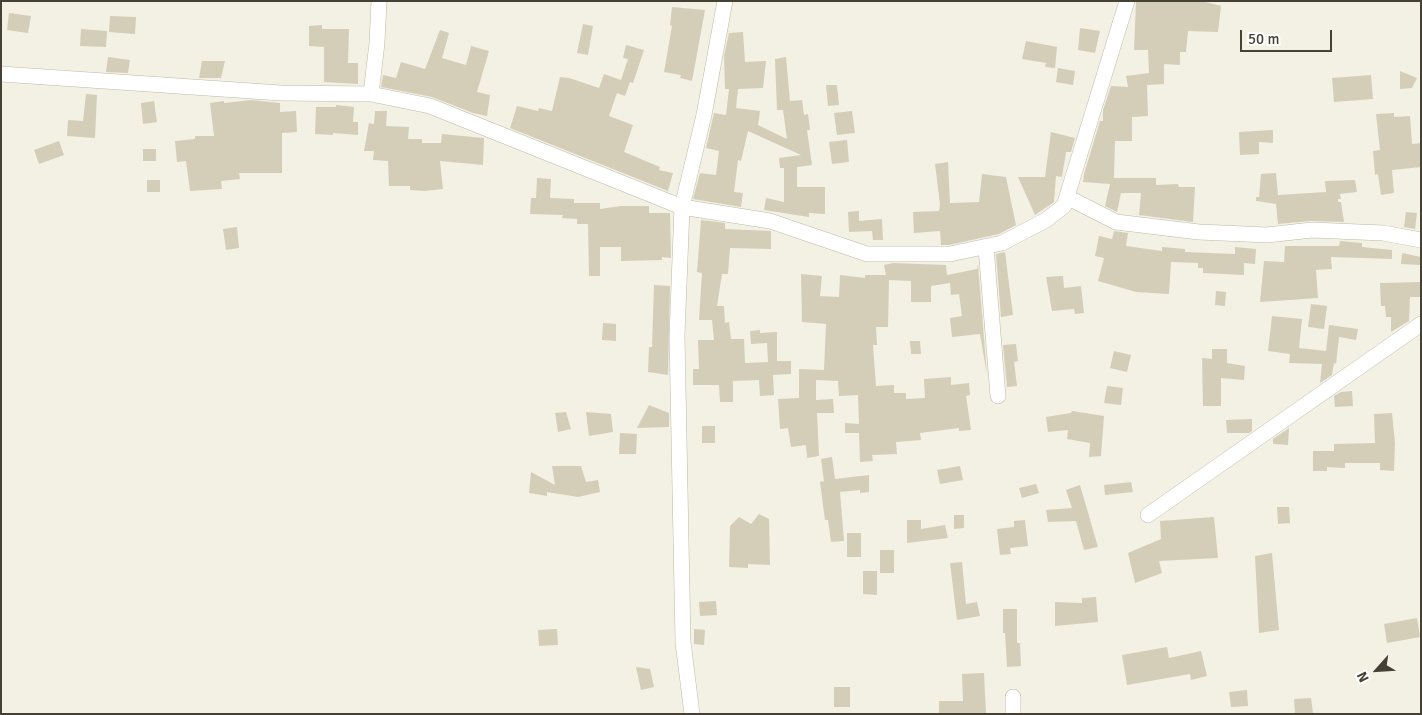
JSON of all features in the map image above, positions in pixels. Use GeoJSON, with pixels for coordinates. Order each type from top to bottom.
{"type":"FeatureCollection","features":[{"type":"Feature","properties":{"kind":"street"},"geometry":{"type":"LineString","coordinates":[[371,94],[377,43],[378,1]]}},
{"type":"Feature","properties":{"kind":"street"},"geometry":{"type":"LineString","coordinates":[[692,714],[684,642],[677,336],[682,208],[704,115],[725,1]]}},
{"type":"Feature","properties":{"kind":"street"},"geometry":{"type":"LineString","coordinates":[[1,74],[281,93],[371,94],[430,106],[682,208],[770,221],[867,254],[950,254],[1002,243],[1046,220],[1064,206],[1127,1]]}},
{"type":"Feature","properties":{"kind":"street"},"geometry":{"type":"LineString","coordinates":[[1067,198],[1116,222],[1199,232],[1267,235],[1312,230],[1383,233],[1421,240]]}},
{"type":"Feature","properties":{"kind":"street"},"geometry":{"type":"LineString","coordinates":[[986,247],[998,396]]}},
{"type":"Feature","properties":{"kind":"street"},"geometry":{"type":"LineString","coordinates":[[1148,515],[1421,324]]}},
{"type":"Feature","properties":{"kind":"street"},"geometry":{"type":"LineString","coordinates":[[1013,697],[1013,714]]}},
{"type":"Feature","properties":{"kind":"building"},"geometry":{"type":"Polygon","coordinates":[[[1136,1],[1202,1],[1221,6],[1218,32],[1188,31],[1186,52],[1180,52],[1180,65],[1164,64],[1164,84],[1147,85],[1148,116],[1132,117],[1132,141],[1115,141],[1114,178],[1156,178],[1156,185],[1178,184],[1179,187],[1195,187],[1193,222],[1139,215],[1141,193],[1121,193],[1117,212],[1105,206],[1110,184],[1083,182],[1100,121],[1103,121],[1103,110],[1111,86],[1128,87],[1126,76],[1149,73],[1148,50],[1134,50],[1136,1]]]}},
{"type":"Feature","properties":{"kind":"building"},"geometry":{"type":"Polygon","coordinates":[[[672,7],[705,10],[692,81],[680,78],[681,75],[664,72],[672,26],[670,25],[672,7]]]}},
{"type":"Feature","properties":{"kind":"building"},"geometry":{"type":"Polygon","coordinates":[[[9,13],[31,16],[28,33],[7,30],[9,13]]]}},
{"type":"Feature","properties":{"kind":"building"},"geometry":{"type":"Polygon","coordinates":[[[110,16],[136,17],[135,34],[109,32],[110,16]]]}},
{"type":"Feature","properties":{"kind":"building"},"geometry":{"type":"Polygon","coordinates":[[[583,24],[593,26],[588,55],[577,53],[583,24]]]}},
{"type":"Feature","properties":{"kind":"building"},"geometry":{"type":"Polygon","coordinates":[[[322,25],[322,29],[349,29],[348,63],[358,63],[358,84],[324,82],[324,47],[309,46],[309,26],[322,25]]]}},
{"type":"Feature","properties":{"kind":"building"},"geometry":{"type":"Polygon","coordinates":[[[1080,28],[1100,31],[1095,53],[1078,50],[1080,28]]]}},
{"type":"Feature","properties":{"kind":"building"},"geometry":{"type":"Polygon","coordinates":[[[81,29],[107,31],[106,47],[80,46],[81,29]]]}},
{"type":"Feature","properties":{"kind":"building"},"geometry":{"type":"Polygon","coordinates":[[[440,30],[449,33],[442,58],[466,65],[471,46],[489,51],[477,92],[490,95],[487,116],[473,113],[432,97],[381,87],[383,75],[396,78],[401,62],[425,69],[440,30]]]}},
{"type":"Feature","properties":{"kind":"building"},"geometry":{"type":"Polygon","coordinates":[[[743,32],[745,62],[766,61],[763,88],[738,89],[736,108],[760,111],[758,125],[787,139],[783,110],[777,110],[775,59],[786,57],[790,101],[802,100],[804,115],[808,114],[810,130],[807,130],[812,165],[797,167],[797,187],[825,187],[825,214],[809,213],[809,217],[764,210],[766,198],[784,202],[784,168],[780,168],[779,158],[801,155],[748,131],[741,161],[738,160],[734,192],[743,193],[741,207],[693,199],[700,173],[716,175],[719,151],[706,148],[714,113],[726,115],[729,89],[725,89],[724,56],[729,33],[743,32]]]}},
{"type":"Feature","properties":{"kind":"building"},"geometry":{"type":"Polygon","coordinates":[[[1026,41],[1057,47],[1055,68],[1045,67],[1046,63],[1022,59],[1026,41]]]}},
{"type":"Feature","properties":{"kind":"building"},"geometry":{"type":"Polygon","coordinates":[[[626,45],[644,50],[633,83],[630,82],[625,96],[617,93],[609,116],[633,125],[624,152],[660,167],[659,170],[673,173],[668,191],[510,128],[517,106],[538,111],[539,108],[552,111],[560,77],[599,88],[604,74],[621,80],[628,59],[623,58],[626,45]]]}},
{"type":"Feature","properties":{"kind":"building"},"geometry":{"type":"Polygon","coordinates":[[[108,57],[130,60],[128,73],[106,72],[108,57]]]}},
{"type":"Feature","properties":{"kind":"building"},"geometry":{"type":"Polygon","coordinates":[[[202,61],[225,61],[221,78],[199,78],[202,61]]]}},
{"type":"Feature","properties":{"kind":"building"},"geometry":{"type":"Polygon","coordinates":[[[1058,68],[1075,71],[1073,85],[1056,82],[1058,68]]]}},
{"type":"Feature","properties":{"kind":"building"},"geometry":{"type":"Polygon","coordinates":[[[1400,71],[1417,78],[1412,88],[1400,89],[1400,71]]]}},
{"type":"Feature","properties":{"kind":"building"},"geometry":{"type":"Polygon","coordinates":[[[1371,75],[1373,99],[1334,102],[1332,78],[1371,75]]]}},
{"type":"Feature","properties":{"kind":"building"},"geometry":{"type":"Polygon","coordinates":[[[826,85],[837,85],[839,105],[828,106],[826,85]]]}},
{"type":"Feature","properties":{"kind":"building"},"geometry":{"type":"Polygon","coordinates":[[[86,94],[97,95],[95,138],[67,136],[68,120],[83,121],[86,94]]]}},
{"type":"Feature","properties":{"kind":"building"},"geometry":{"type":"Polygon","coordinates":[[[251,100],[280,103],[280,112],[296,111],[297,132],[282,133],[282,173],[239,173],[240,179],[221,181],[222,189],[190,191],[186,161],[177,162],[175,141],[195,139],[195,136],[214,136],[210,103],[224,101],[224,103],[251,100]]]}},
{"type":"Feature","properties":{"kind":"building"},"geometry":{"type":"Polygon","coordinates":[[[154,101],[157,122],[143,124],[141,103],[154,101]]]}},
{"type":"Feature","properties":{"kind":"building"},"geometry":{"type":"Polygon","coordinates":[[[336,105],[354,107],[353,122],[358,122],[358,135],[315,134],[316,107],[336,107],[336,105]]]}},
{"type":"Feature","properties":{"kind":"building"},"geometry":{"type":"Polygon","coordinates":[[[375,111],[387,111],[386,126],[409,127],[408,139],[422,139],[422,143],[441,143],[442,134],[484,138],[483,165],[440,161],[443,189],[424,191],[410,190],[410,186],[389,186],[388,161],[373,160],[374,151],[364,151],[369,123],[374,124],[375,111]]]}},
{"type":"Feature","properties":{"kind":"building"},"geometry":{"type":"Polygon","coordinates":[[[852,111],[855,133],[837,135],[834,113],[852,111]]]}},
{"type":"Feature","properties":{"kind":"building"},"geometry":{"type":"Polygon","coordinates":[[[1394,113],[1394,117],[1410,116],[1412,144],[1421,143],[1421,167],[1392,170],[1394,193],[1381,195],[1378,174],[1375,175],[1373,151],[1380,150],[1376,114],[1394,113]]]}},
{"type":"Feature","properties":{"kind":"building"},"geometry":{"type":"Polygon","coordinates":[[[1273,130],[1273,143],[1259,142],[1259,154],[1240,155],[1239,132],[1273,130]]]}},
{"type":"Feature","properties":{"kind":"building"},"geometry":{"type":"Polygon","coordinates":[[[1051,132],[1075,138],[1071,152],[1066,152],[1062,177],[1056,176],[1054,202],[1035,215],[1018,177],[1045,177],[1051,132]]]}},
{"type":"Feature","properties":{"kind":"building"},"geometry":{"type":"Polygon","coordinates":[[[847,140],[849,162],[832,164],[829,142],[847,140]]]}},
{"type":"Feature","properties":{"kind":"building"},"geometry":{"type":"Polygon","coordinates":[[[59,141],[64,155],[39,164],[34,150],[59,141]]]}},
{"type":"Feature","properties":{"kind":"building"},"geometry":{"type":"Polygon","coordinates":[[[143,149],[156,149],[156,161],[143,161],[143,149]]]}},
{"type":"Feature","properties":{"kind":"building"},"geometry":{"type":"Polygon","coordinates":[[[948,162],[950,203],[979,202],[982,174],[1006,177],[1016,225],[999,234],[949,245],[941,245],[940,231],[914,233],[913,212],[939,211],[940,204],[935,164],[948,162]]]}},
{"type":"Feature","properties":{"kind":"building"},"geometry":{"type":"Polygon","coordinates":[[[1276,173],[1278,195],[1326,192],[1325,181],[1355,180],[1357,192],[1340,194],[1341,199],[1338,199],[1338,202],[1341,202],[1344,222],[1311,221],[1278,224],[1276,204],[1256,201],[1256,197],[1259,197],[1261,174],[1276,173]]]}},
{"type":"Feature","properties":{"kind":"building"},"geometry":{"type":"Polygon","coordinates":[[[537,178],[551,179],[550,198],[574,199],[574,203],[600,203],[600,209],[621,206],[649,206],[649,213],[670,213],[671,258],[662,257],[662,260],[621,261],[621,247],[600,247],[600,276],[589,276],[588,224],[577,224],[577,219],[562,218],[563,215],[530,214],[531,198],[536,198],[537,178]]]}},
{"type":"Feature","properties":{"kind":"building"},"geometry":{"type":"Polygon","coordinates":[[[147,180],[160,180],[160,192],[147,192],[147,180]]]}},
{"type":"Feature","properties":{"kind":"building"},"geometry":{"type":"Polygon","coordinates":[[[859,211],[859,221],[882,219],[883,240],[873,240],[872,231],[849,232],[848,212],[859,211]]]}},
{"type":"Feature","properties":{"kind":"building"},"geometry":{"type":"Polygon","coordinates":[[[1406,212],[1417,213],[1415,229],[1404,227],[1406,212]]]}},
{"type":"Feature","properties":{"kind":"building"},"geometry":{"type":"Polygon","coordinates":[[[701,220],[725,223],[725,229],[771,231],[771,249],[730,248],[728,274],[722,274],[717,306],[724,306],[725,323],[729,322],[731,339],[744,339],[745,363],[768,362],[767,343],[751,344],[750,331],[760,330],[760,333],[777,332],[777,361],[791,361],[791,374],[773,375],[774,395],[760,396],[759,380],[733,381],[733,402],[720,402],[719,385],[693,385],[693,369],[699,369],[698,340],[714,340],[712,320],[699,320],[702,273],[697,272],[701,220]]]}},
{"type":"Feature","properties":{"kind":"building"},"geometry":{"type":"Polygon","coordinates":[[[237,227],[239,248],[226,250],[223,229],[237,227]]]}},
{"type":"Feature","properties":{"kind":"building"},"geometry":{"type":"Polygon","coordinates":[[[1114,231],[1128,233],[1126,246],[1162,251],[1162,247],[1185,249],[1185,252],[1235,254],[1235,247],[1256,249],[1255,264],[1244,263],[1244,275],[1203,273],[1203,268],[1198,268],[1198,263],[1171,262],[1169,294],[1136,292],[1098,281],[1104,258],[1095,256],[1099,236],[1112,239],[1114,231]]]}},
{"type":"Feature","properties":{"kind":"building"},"geometry":{"type":"Polygon","coordinates":[[[1340,241],[1362,243],[1362,247],[1392,250],[1392,259],[1331,257],[1332,269],[1316,270],[1318,298],[1260,302],[1264,261],[1284,262],[1285,246],[1339,246],[1340,241]]]}},
{"type":"Feature","properties":{"kind":"building"},"geometry":{"type":"Polygon","coordinates":[[[1005,252],[1013,315],[1001,317],[996,254],[1005,252]]]}},
{"type":"Feature","properties":{"kind":"building"},"geometry":{"type":"Polygon","coordinates":[[[1402,253],[1421,257],[1421,265],[1401,264],[1402,253]]]}},
{"type":"Feature","properties":{"kind":"building"},"geometry":{"type":"Polygon","coordinates":[[[893,263],[946,265],[947,275],[977,269],[978,265],[987,375],[980,334],[952,337],[950,318],[962,316],[959,294],[951,295],[950,283],[931,286],[931,302],[911,302],[911,281],[889,280],[888,327],[876,327],[877,345],[873,345],[876,386],[894,385],[894,393],[906,393],[906,399],[925,398],[924,379],[951,377],[951,385],[969,383],[970,395],[966,396],[971,430],[959,431],[959,428],[920,433],[921,440],[896,442],[897,454],[872,455],[873,461],[860,462],[859,433],[845,433],[845,423],[859,424],[858,395],[839,396],[838,381],[816,380],[816,400],[833,399],[834,413],[817,413],[819,456],[807,458],[806,445],[791,447],[788,428],[780,429],[778,399],[799,398],[799,369],[824,370],[826,324],[802,322],[801,274],[822,276],[820,296],[839,297],[840,275],[865,278],[865,275],[886,275],[884,265],[893,263]]]}},
{"type":"Feature","properties":{"kind":"building"},"geometry":{"type":"Polygon","coordinates":[[[1063,276],[1064,288],[1081,286],[1084,313],[1075,314],[1074,309],[1052,311],[1046,277],[1063,276]]]}},
{"type":"Feature","properties":{"kind":"building"},"geometry":{"type":"Polygon","coordinates":[[[1421,282],[1421,297],[1410,297],[1409,321],[1391,332],[1391,317],[1386,317],[1385,306],[1381,306],[1380,283],[1421,282]]]}},
{"type":"Feature","properties":{"kind":"building"},"geometry":{"type":"Polygon","coordinates":[[[654,285],[670,286],[668,375],[648,372],[649,347],[652,347],[654,285]]]}},
{"type":"Feature","properties":{"kind":"building"},"geometry":{"type":"Polygon","coordinates":[[[1216,291],[1226,292],[1225,306],[1215,305],[1216,291]]]}},
{"type":"Feature","properties":{"kind":"building"},"geometry":{"type":"Polygon","coordinates":[[[1311,304],[1327,306],[1324,329],[1308,327],[1311,304]]]}},
{"type":"Feature","properties":{"kind":"building"},"geometry":{"type":"Polygon","coordinates":[[[1272,316],[1302,319],[1299,348],[1326,351],[1329,325],[1358,329],[1356,340],[1339,337],[1336,364],[1334,363],[1332,375],[1320,383],[1322,364],[1289,363],[1290,354],[1268,351],[1272,316]]]}},
{"type":"Feature","properties":{"kind":"building"},"geometry":{"type":"Polygon","coordinates":[[[603,323],[616,324],[616,341],[602,340],[603,323]]]}},
{"type":"Feature","properties":{"kind":"building"},"geometry":{"type":"Polygon","coordinates":[[[910,341],[920,341],[921,354],[911,354],[910,341]]]}},
{"type":"Feature","properties":{"kind":"building"},"geometry":{"type":"Polygon","coordinates":[[[1016,344],[1018,361],[1014,362],[1017,386],[1007,387],[1003,345],[1016,344]]]}},
{"type":"Feature","properties":{"kind":"building"},"geometry":{"type":"Polygon","coordinates":[[[1212,349],[1227,349],[1227,363],[1245,366],[1244,380],[1221,378],[1221,406],[1203,406],[1202,358],[1212,359],[1212,349]]]}},
{"type":"Feature","properties":{"kind":"building"},"geometry":{"type":"Polygon","coordinates":[[[1114,351],[1131,355],[1127,372],[1110,368],[1114,351]]]}},
{"type":"Feature","properties":{"kind":"building"},"geometry":{"type":"Polygon","coordinates":[[[1107,386],[1123,388],[1121,405],[1104,403],[1107,386]]]}},
{"type":"Feature","properties":{"kind":"building"},"geometry":{"type":"Polygon","coordinates":[[[1352,391],[1353,406],[1335,407],[1334,396],[1341,392],[1352,391]]]}},
{"type":"Feature","properties":{"kind":"building"},"geometry":{"type":"Polygon","coordinates":[[[649,405],[669,413],[669,427],[637,428],[649,405]]]}},
{"type":"Feature","properties":{"kind":"building"},"geometry":{"type":"Polygon","coordinates":[[[1072,411],[1104,416],[1101,456],[1089,457],[1090,443],[1067,439],[1068,430],[1048,432],[1046,417],[1071,413],[1072,411]]]}},
{"type":"Feature","properties":{"kind":"building"},"geometry":{"type":"Polygon","coordinates":[[[566,412],[571,429],[558,432],[555,413],[566,412]]]}},
{"type":"Feature","properties":{"kind":"building"},"geometry":{"type":"Polygon","coordinates":[[[586,412],[611,414],[613,432],[589,436],[586,412]]]}},
{"type":"Feature","properties":{"kind":"building"},"geometry":{"type":"Polygon","coordinates":[[[1392,413],[1395,443],[1394,471],[1380,470],[1380,463],[1345,463],[1345,468],[1327,467],[1327,471],[1313,471],[1313,451],[1334,451],[1334,444],[1375,443],[1374,414],[1392,413]]]}},
{"type":"Feature","properties":{"kind":"building"},"geometry":{"type":"Polygon","coordinates":[[[1252,419],[1252,431],[1249,433],[1227,433],[1226,420],[1252,419]]]}},
{"type":"Feature","properties":{"kind":"building"},"geometry":{"type":"Polygon","coordinates":[[[702,426],[715,426],[715,443],[702,443],[702,426]]]}},
{"type":"Feature","properties":{"kind":"building"},"geometry":{"type":"Polygon","coordinates":[[[1289,428],[1288,445],[1273,444],[1273,439],[1289,428]]]}},
{"type":"Feature","properties":{"kind":"building"},"geometry":{"type":"Polygon","coordinates":[[[620,433],[637,434],[636,454],[619,454],[620,433]]]}},
{"type":"Feature","properties":{"kind":"building"},"geometry":{"type":"Polygon","coordinates":[[[832,457],[835,479],[869,475],[869,492],[860,493],[860,490],[840,492],[844,541],[831,542],[828,520],[825,520],[820,482],[824,481],[821,459],[832,457]]]}},
{"type":"Feature","properties":{"kind":"building"},"geometry":{"type":"Polygon","coordinates":[[[552,466],[581,466],[586,482],[598,480],[600,492],[578,497],[547,492],[547,496],[529,493],[531,472],[555,485],[552,466]]]}},
{"type":"Feature","properties":{"kind":"building"},"geometry":{"type":"Polygon","coordinates":[[[960,466],[963,480],[940,484],[937,470],[960,466]]]}},
{"type":"Feature","properties":{"kind":"building"},"geometry":{"type":"Polygon","coordinates":[[[1131,482],[1133,492],[1105,495],[1104,485],[1131,482]]]}},
{"type":"Feature","properties":{"kind":"building"},"geometry":{"type":"Polygon","coordinates":[[[1036,484],[1039,493],[1022,498],[1019,488],[1036,484]]]}},
{"type":"Feature","properties":{"kind":"building"},"geometry":{"type":"Polygon","coordinates":[[[1080,485],[1098,547],[1084,550],[1076,521],[1048,522],[1046,510],[1072,508],[1066,490],[1080,485]]]}},
{"type":"Feature","properties":{"kind":"building"},"geometry":{"type":"Polygon","coordinates":[[[1277,507],[1289,507],[1290,523],[1278,524],[1277,507]]]}},
{"type":"Feature","properties":{"kind":"building"},"geometry":{"type":"Polygon","coordinates":[[[759,514],[769,519],[770,565],[748,564],[748,568],[729,567],[730,526],[739,517],[751,524],[759,514]]]}},
{"type":"Feature","properties":{"kind":"building"},"geometry":{"type":"Polygon","coordinates":[[[954,515],[964,515],[964,528],[954,529],[954,515]]]}},
{"type":"Feature","properties":{"kind":"building"},"geometry":{"type":"Polygon","coordinates":[[[1214,517],[1218,558],[1159,561],[1162,573],[1135,583],[1128,553],[1161,539],[1160,521],[1214,517]]]}},
{"type":"Feature","properties":{"kind":"building"},"geometry":{"type":"Polygon","coordinates":[[[907,520],[921,520],[921,529],[945,525],[948,538],[907,543],[907,520]]]}},
{"type":"Feature","properties":{"kind":"building"},"geometry":{"type":"Polygon","coordinates":[[[1025,520],[1028,546],[1010,548],[1011,554],[1000,555],[997,529],[1014,527],[1014,521],[1025,520]]]}},
{"type":"Feature","properties":{"kind":"building"},"geometry":{"type":"Polygon","coordinates":[[[847,533],[861,533],[861,557],[847,557],[847,533]]]}},
{"type":"Feature","properties":{"kind":"building"},"geometry":{"type":"Polygon","coordinates":[[[880,550],[894,550],[894,573],[880,573],[880,550]]]}},
{"type":"Feature","properties":{"kind":"building"},"geometry":{"type":"Polygon","coordinates":[[[1272,553],[1279,630],[1259,633],[1255,556],[1272,553]]]}},
{"type":"Feature","properties":{"kind":"building"},"geometry":{"type":"Polygon","coordinates":[[[962,562],[966,604],[977,602],[980,616],[957,620],[950,563],[962,562]]]}},
{"type":"Feature","properties":{"kind":"building"},"geometry":{"type":"Polygon","coordinates":[[[863,571],[877,571],[877,595],[863,594],[863,571]]]}},
{"type":"Feature","properties":{"kind":"building"},"geometry":{"type":"Polygon","coordinates":[[[1096,597],[1098,622],[1055,626],[1055,602],[1082,603],[1082,598],[1096,597]]]}},
{"type":"Feature","properties":{"kind":"building"},"geometry":{"type":"Polygon","coordinates":[[[716,601],[717,615],[700,616],[699,602],[716,601]]]}},
{"type":"Feature","properties":{"kind":"building"},"geometry":{"type":"Polygon","coordinates":[[[1003,609],[1017,609],[1017,643],[1020,643],[1021,666],[1007,667],[1005,633],[1003,633],[1003,609]]]}},
{"type":"Feature","properties":{"kind":"building"},"geometry":{"type":"Polygon","coordinates":[[[1417,618],[1420,637],[1387,643],[1384,624],[1417,618]]]}},
{"type":"Feature","properties":{"kind":"building"},"geometry":{"type":"Polygon","coordinates":[[[557,629],[558,645],[539,646],[538,630],[557,629]]]}},
{"type":"Feature","properties":{"kind":"building"},"geometry":{"type":"Polygon","coordinates":[[[694,629],[705,630],[704,645],[694,644],[694,629]]]}},
{"type":"Feature","properties":{"kind":"building"},"geometry":{"type":"Polygon","coordinates":[[[1167,647],[1169,658],[1201,651],[1207,676],[1191,680],[1190,674],[1127,685],[1122,655],[1167,647]]]}},
{"type":"Feature","properties":{"kind":"building"},"geometry":{"type":"Polygon","coordinates":[[[636,667],[650,669],[654,687],[641,690],[636,667]]]}},
{"type":"Feature","properties":{"kind":"building"},"geometry":{"type":"Polygon","coordinates":[[[984,673],[986,714],[939,714],[939,701],[963,701],[962,674],[984,673]]]}},
{"type":"Feature","properties":{"kind":"building"},"geometry":{"type":"Polygon","coordinates":[[[834,687],[850,687],[850,707],[834,707],[834,687]]]}},
{"type":"Feature","properties":{"kind":"building"},"geometry":{"type":"Polygon","coordinates":[[[1247,690],[1248,706],[1231,707],[1229,692],[1247,690]]]}},
{"type":"Feature","properties":{"kind":"building"},"geometry":{"type":"Polygon","coordinates":[[[1311,698],[1313,713],[1295,714],[1294,699],[1311,698]]]}}]}
